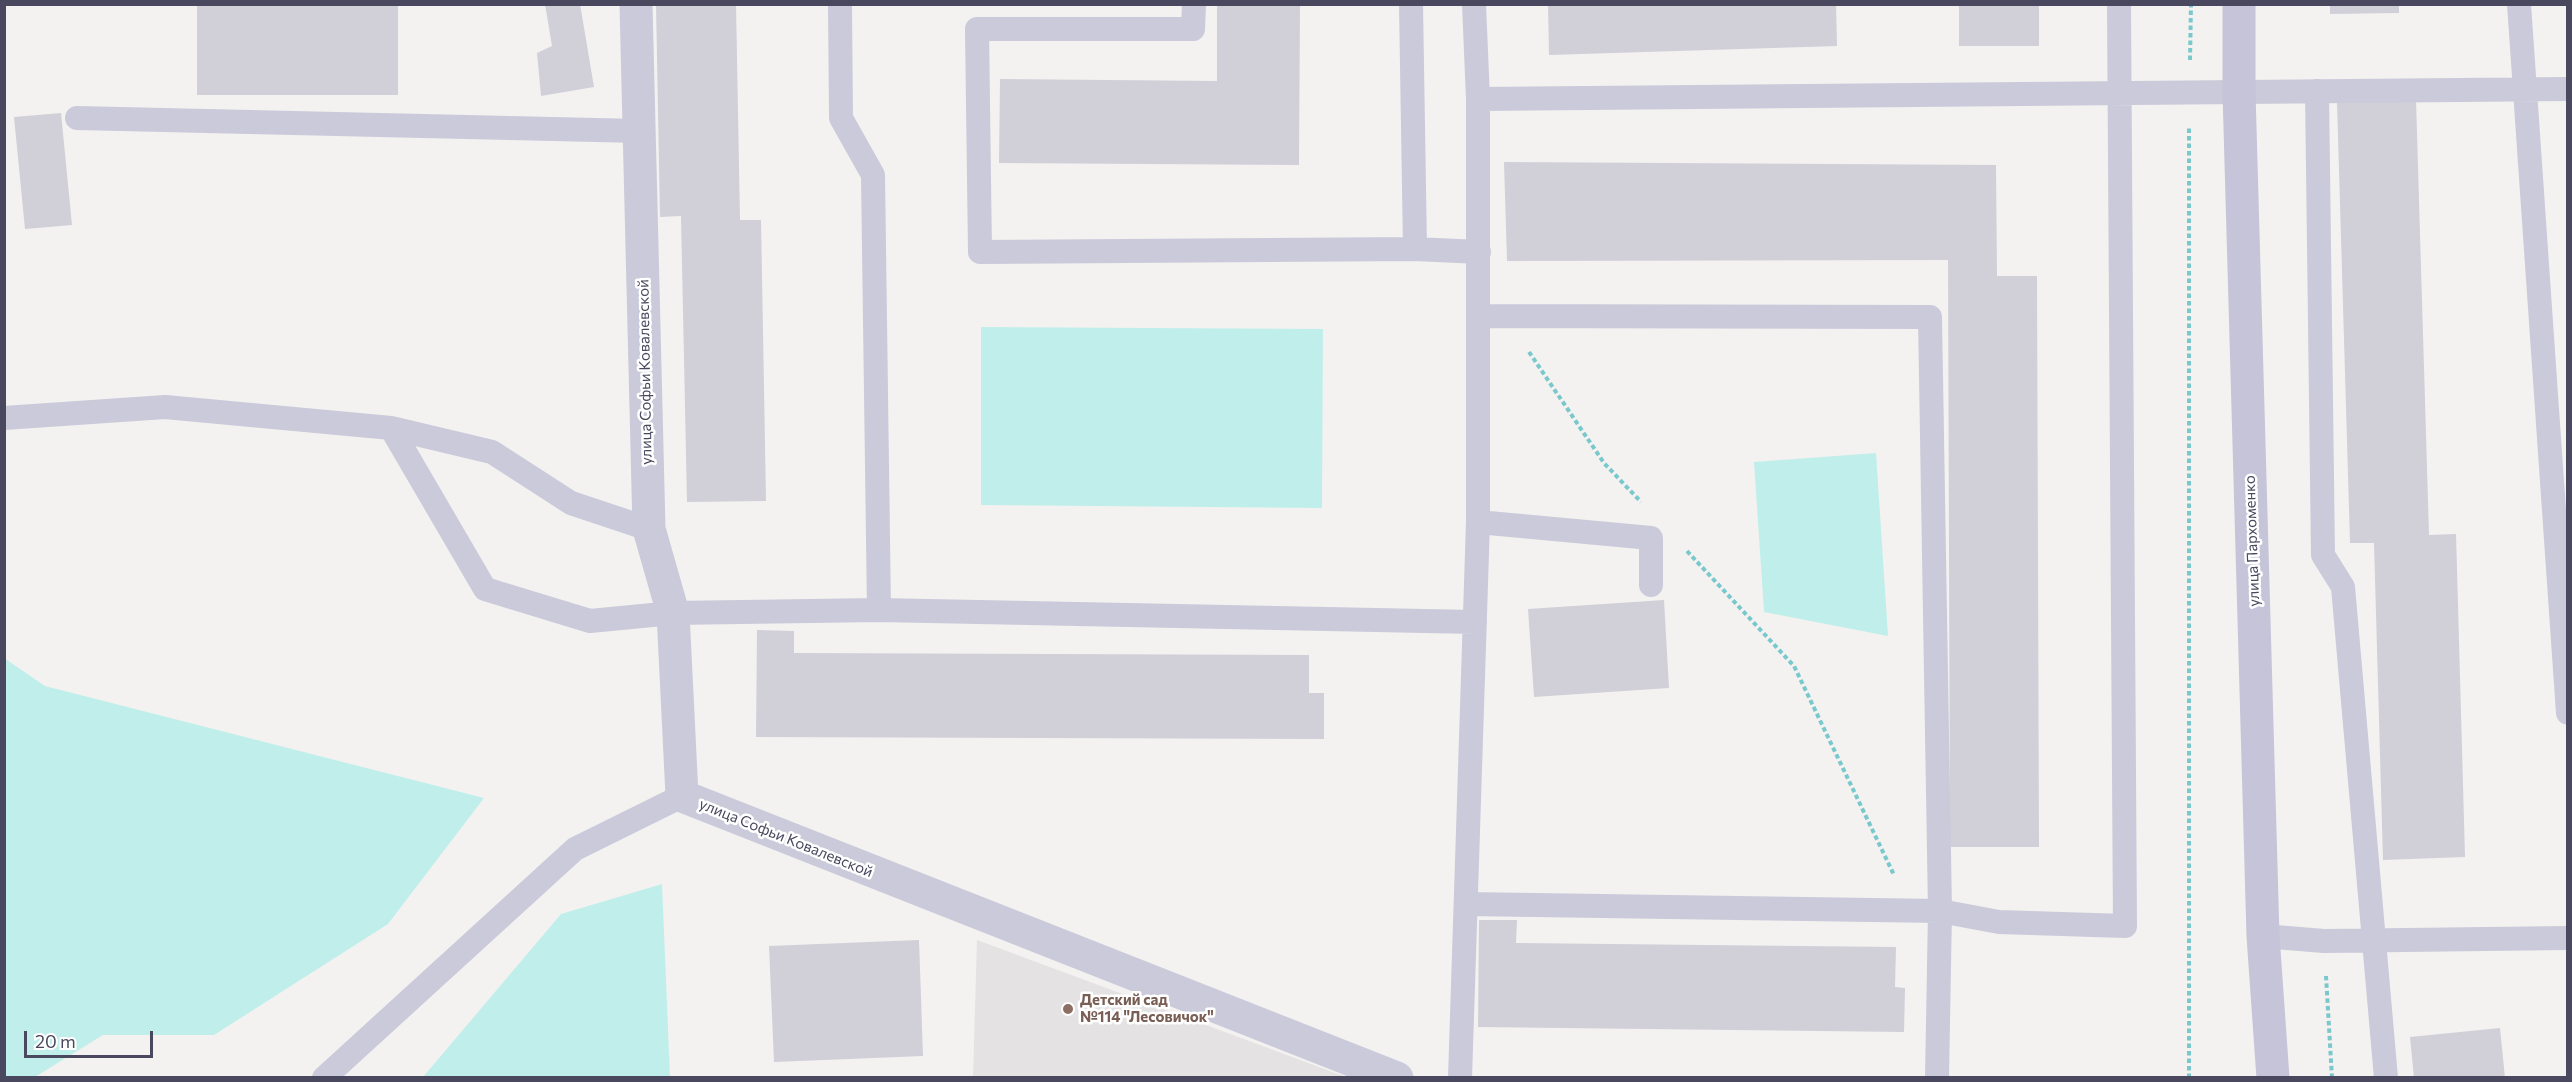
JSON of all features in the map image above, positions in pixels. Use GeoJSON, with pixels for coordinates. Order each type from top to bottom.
{"type":"FeatureCollection","features":[{"type":"Feature","properties":{"kind":"street","name":"улица Софьи Ковалевской"},"geometry":{"type":"LineString","coordinates":[[636,4],[649,529],[673,613],[682,796],[1397,1077]]}},
{"type":"Feature","properties":{"kind":"street","name":"улица Пархоменко"},"geometry":{"type":"LineString","coordinates":[[2239,4],[2239,92],[2263,936],[2273,1077]]}},
{"type":"Feature","properties":{"kind":"lane"},"geometry":{"type":"LineString","coordinates":[[840,4],[841,118],[873,175],[879,610]]}},
{"type":"Feature","properties":{"kind":"lane"},"geometry":{"type":"LineString","coordinates":[[1194,4],[1194,29],[977,29],[980,252],[1415,249],[1479,252]]}},
{"type":"Feature","properties":{"kind":"lane"},"geometry":{"type":"LineString","coordinates":[[1411,4],[1415,249]]}},
{"type":"Feature","properties":{"kind":"lane"},"geometry":{"type":"LineString","coordinates":[[1460,1077],[1478,522],[1478,99],[1474,4]]}},
{"type":"Feature","properties":{"kind":"lane"},"geometry":{"type":"LineString","coordinates":[[1466,904],[1911,910],[1940,911],[1999,922],[2125,926],[2119,4]]}},
{"type":"Feature","properties":{"kind":"lane"},"geometry":{"type":"LineString","coordinates":[[2519,4],[2568,713]]}},
{"type":"Feature","properties":{"kind":"lane"},"geometry":{"type":"LineString","coordinates":[[1478,99],[2568,89]]}},
{"type":"Feature","properties":{"kind":"lane"},"geometry":{"type":"LineString","coordinates":[[2317,91],[2323,555],[2343,587],[2386,1077]]}},
{"type":"Feature","properties":{"kind":"lane"},"geometry":{"type":"LineString","coordinates":[[77,118],[639,131]]}},
{"type":"Feature","properties":{"kind":"lane"},"geometry":{"type":"LineString","coordinates":[[1479,316],[1930,317],[1940,911],[1937,1077]]}},
{"type":"Feature","properties":{"kind":"lane"},"geometry":{"type":"LineString","coordinates":[[4,418],[165,407],[391,428],[492,452],[571,503],[649,529]]}},
{"type":"Feature","properties":{"kind":"lane"},"geometry":{"type":"LineString","coordinates":[[391,428],[485,589],[590,621],[673,613],[879,610],[1475,622]]}},
{"type":"Feature","properties":{"kind":"lane"},"geometry":{"type":"LineString","coordinates":[[1478,522],[1651,538],[1651,585]]}},
{"type":"Feature","properties":{"kind":"lane"},"geometry":{"type":"LineString","coordinates":[[324,1077],[575,849],[682,796]]}},
{"type":"Feature","properties":{"kind":"lane"},"geometry":{"type":"LineString","coordinates":[[2263,936],[2324,941],[2568,938]]}},
{"type":"Feature","properties":{"kind":"path"},"geometry":{"type":"LineString","coordinates":[[2189,1077],[2189,92],[2191,4]]}},
{"type":"Feature","properties":{"kind":"path"},"geometry":{"type":"LineString","coordinates":[[1505,316],[1604,463],[1644,505]]}},
{"type":"Feature","properties":{"kind":"path"},"geometry":{"type":"LineString","coordinates":[[1683,547],[1794,666],[1911,910]]}},
{"type":"Feature","properties":{"kind":"path"},"geometry":{"type":"LineString","coordinates":[[2324,941],[2332,1077]]}},
{"type":"Feature","properties":{"kind":"shaded area"},"geometry":{"type":"Polygon","coordinates":[[[981,327],[1323,329],[1322,508],[981,505],[981,327]]]}},
{"type":"Feature","properties":{"kind":"shaded area"},"geometry":{"type":"Polygon","coordinates":[[[1876,453],[1888,636],[1764,612],[1754,462],[1876,453]]]}},
{"type":"Feature","properties":{"kind":"shaded area"},"geometry":{"type":"Polygon","coordinates":[[[4,658],[45,686],[484,798],[388,924],[214,1035],[103,1035],[35,1077],[5,1077],[4,658]]]}},
{"type":"Feature","properties":{"kind":"shaded area"},"geometry":{"type":"Polygon","coordinates":[[[662,884],[670,1077],[423,1077],[561,914],[662,884]]]}},
{"type":"Feature","properties":{"kind":"shaded area","name":"Детский сад №114 \"Лесовичок\""},"geometry":{"type":"Polygon","coordinates":[[[977,940],[1346,1077],[973,1077],[977,940]]]}},
{"type":"Feature","properties":{"kind":"building"},"geometry":{"type":"Polygon","coordinates":[[[197,4],[398,4],[398,95],[197,95],[197,4]]]}},
{"type":"Feature","properties":{"kind":"building"},"geometry":{"type":"Polygon","coordinates":[[[545,4],[580,4],[594,87],[541,96],[537,53],[552,46],[545,4]]]}},
{"type":"Feature","properties":{"kind":"building"},"geometry":{"type":"Polygon","coordinates":[[[656,4],[736,4],[740,220],[761,220],[766,501],[687,502],[681,216],[660,217],[656,4]]]}},
{"type":"Feature","properties":{"kind":"building"},"geometry":{"type":"Polygon","coordinates":[[[1548,4],[1836,4],[1837,46],[1549,55],[1548,4]]]}},
{"type":"Feature","properties":{"kind":"building"},"geometry":{"type":"Polygon","coordinates":[[[1959,4],[2039,4],[2039,46],[1959,46],[1959,4]]]}},
{"type":"Feature","properties":{"kind":"building"},"geometry":{"type":"Polygon","coordinates":[[[2330,4],[2399,4],[2399,13],[2330,14],[2330,4]]]}},
{"type":"Feature","properties":{"kind":"building"},"geometry":{"type":"Polygon","coordinates":[[[1217,5],[1300,5],[1299,165],[999,163],[1000,79],[1217,81],[1217,5]]]}},
{"type":"Feature","properties":{"kind":"building"},"geometry":{"type":"Polygon","coordinates":[[[2416,100],[2429,535],[2456,534],[2465,857],[2383,860],[2374,543],[2350,543],[2337,102],[2416,100]]]}},
{"type":"Feature","properties":{"kind":"building"},"geometry":{"type":"Polygon","coordinates":[[[61,113],[72,225],[25,229],[14,117],[61,113]]]}},
{"type":"Feature","properties":{"kind":"building"},"geometry":{"type":"Polygon","coordinates":[[[1504,162],[1996,165],[1997,276],[2037,276],[2039,847],[1950,847],[1948,260],[1507,261],[1504,162]]]}},
{"type":"Feature","properties":{"kind":"building"},"geometry":{"type":"Polygon","coordinates":[[[1664,600],[1669,688],[1534,697],[1528,609],[1664,600]]]}},
{"type":"Feature","properties":{"kind":"building"},"geometry":{"type":"Polygon","coordinates":[[[757,630],[794,631],[794,653],[1309,655],[1309,693],[1324,693],[1324,739],[756,737],[757,630]]]}},
{"type":"Feature","properties":{"kind":"building"},"geometry":{"type":"Polygon","coordinates":[[[1479,920],[1517,920],[1516,943],[1896,947],[1895,987],[1905,988],[1904,1032],[1478,1027],[1479,920]]]}},
{"type":"Feature","properties":{"kind":"building"},"geometry":{"type":"Polygon","coordinates":[[[919,940],[923,1056],[774,1062],[769,946],[919,940]]]}},
{"type":"Feature","properties":{"kind":"building"},"geometry":{"type":"Polygon","coordinates":[[[2500,1028],[2505,1078],[2414,1078],[2410,1037],[2500,1028]]]}},
{"type":"Feature","properties":{"kind":"place","name":"Детский сад №114 \"Лесовичок\""},"geometry":{"type":"Point","coordinates":[1068,1009]}}]}
